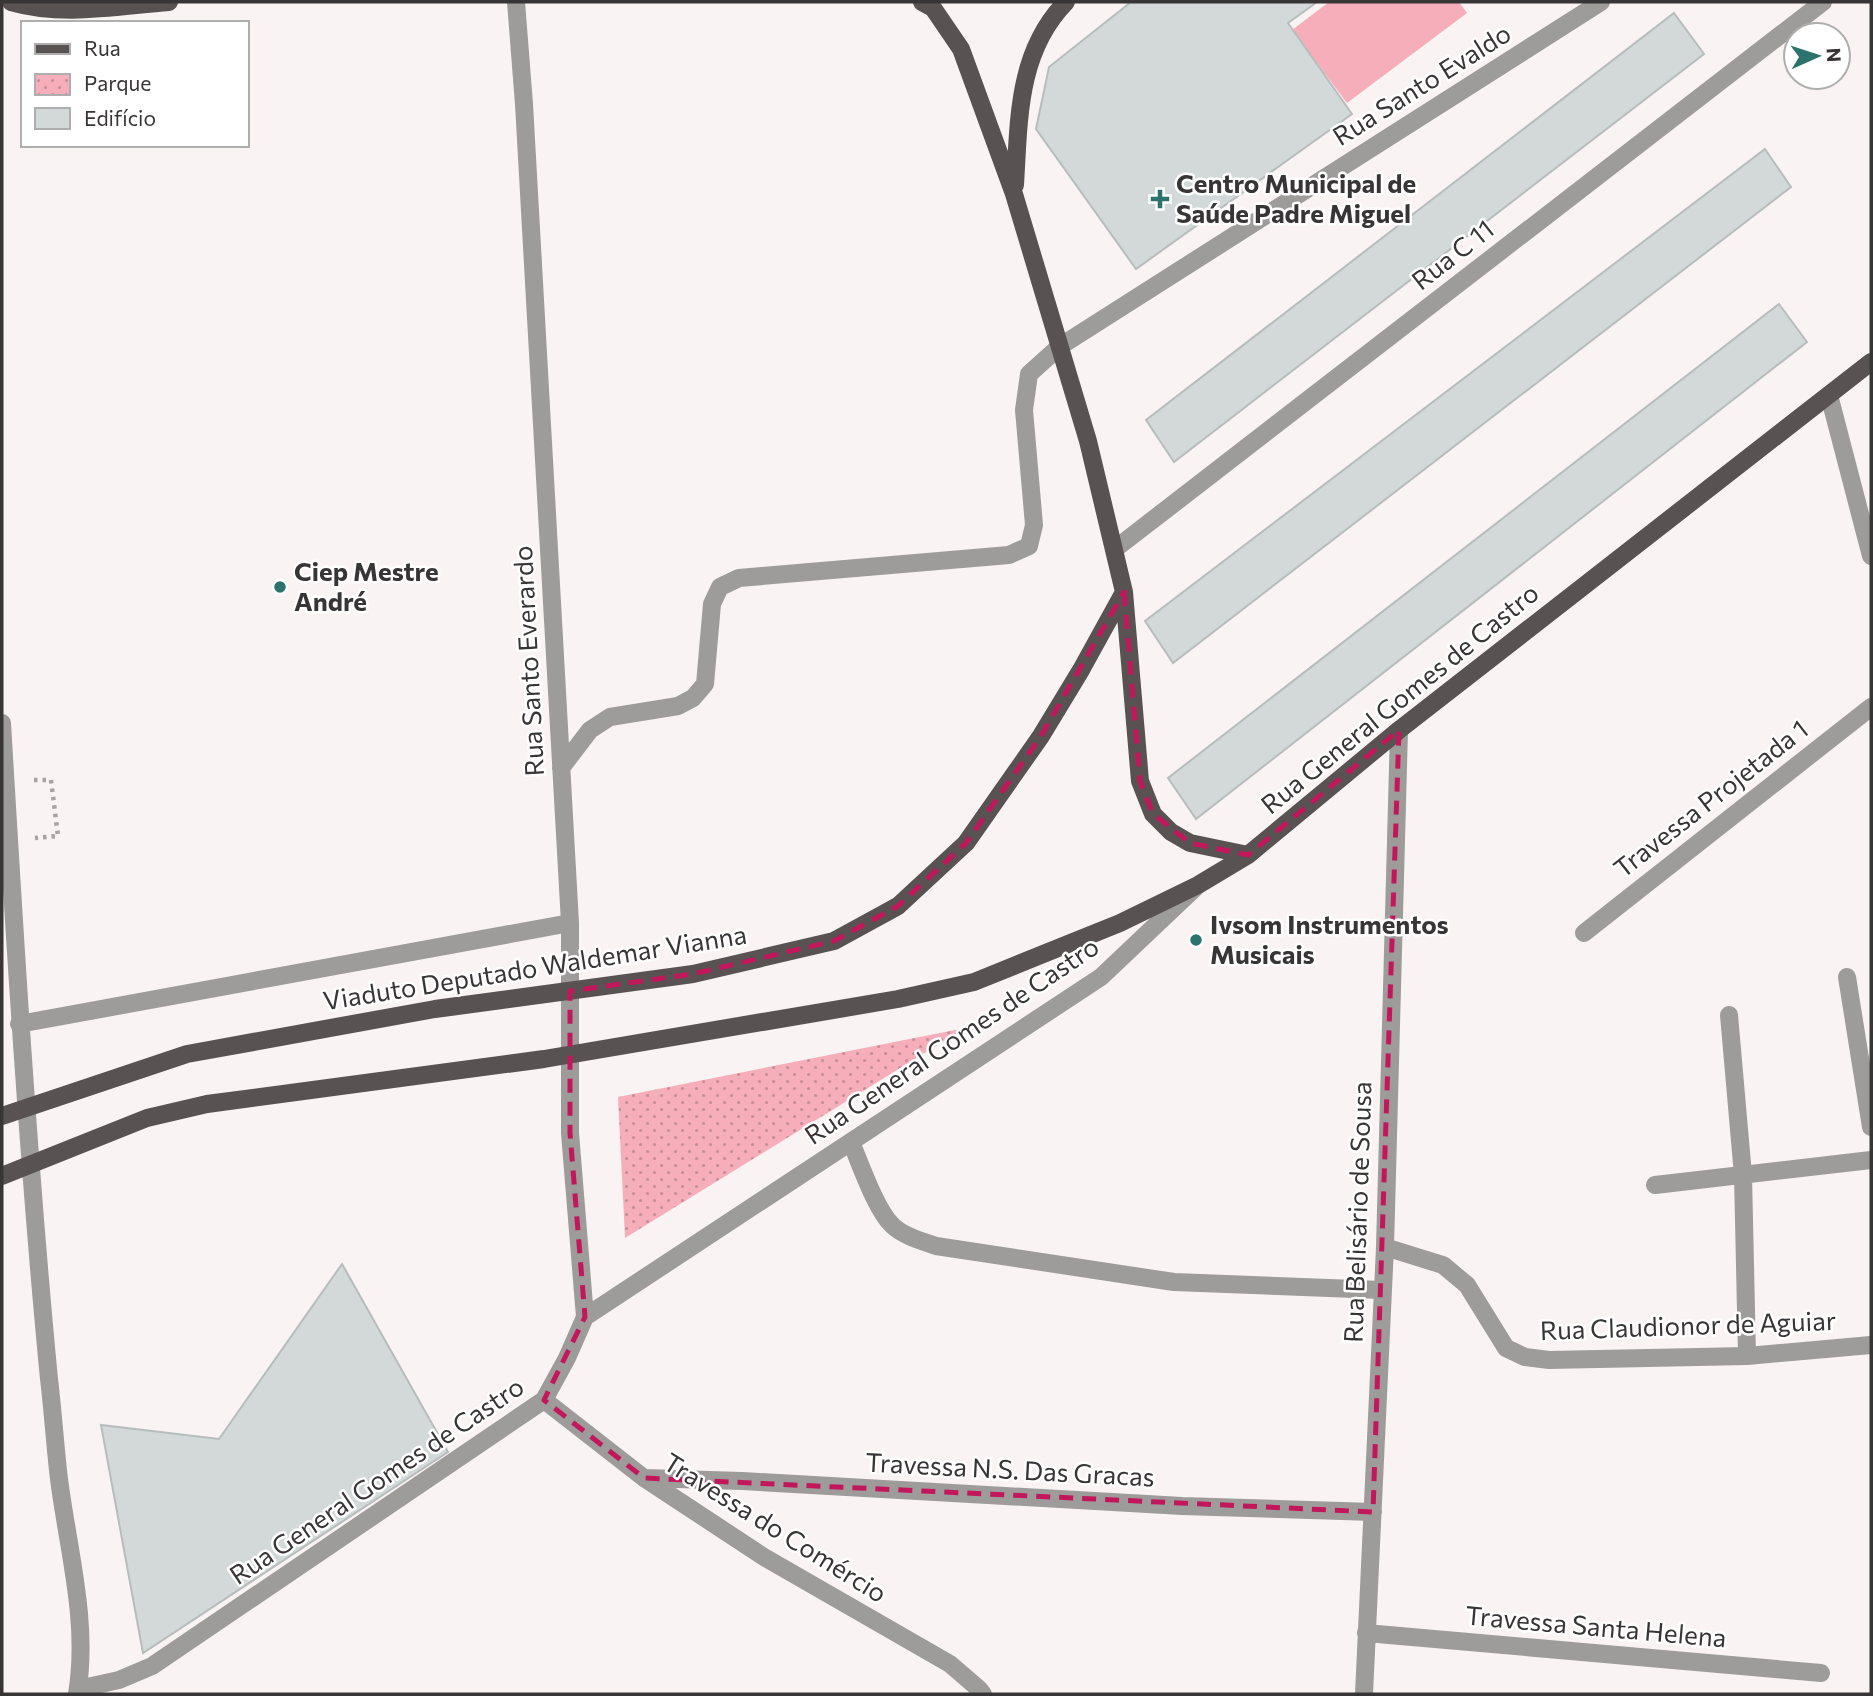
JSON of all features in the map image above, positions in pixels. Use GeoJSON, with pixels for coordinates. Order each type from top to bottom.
{"type":"FeatureCollection","features":[{"type":"Feature","properties":{"kind":"main road"},"geometry":{"type":"LineString","coordinates":[[11,2],[28,7],[72,10],[169,2]]}},
{"type":"Feature","properties":{"kind":"main road"},"geometry":{"type":"LineString","coordinates":[[922,2],[933,8],[961,49],[1014,194],[1088,441],[1124,592],[1140,781],[1153,814],[1171,832],[1190,843],[1248,855]]}},
{"type":"Feature","properties":{"kind":"main road"},"geometry":{"type":"LineString","coordinates":[[1014,194],[1020,102],[1025,72],[1035,46],[1056,12],[1066,2]]}},
{"type":"Feature","properties":{"kind":"main road","name":"Rua General Gomes de Castro"},"geometry":{"type":"LineString","coordinates":[[1198,885],[1248,855],[1399,730],[1871,362]]}},
{"type":"Feature","properties":{"kind":"main road","name":"Viaduto Deputado Waldemar Vianna"},"geometry":{"type":"LineString","coordinates":[[2,1116],[187,1054],[435,1009],[693,974],[834,941],[898,906],[966,842],[1041,736],[1124,592]]}},
{"type":"Feature","properties":{"kind":"main road"},"geometry":{"type":"LineString","coordinates":[[2,1176],[147,1118],[207,1104],[544,1059],[898,999],[974,982],[1120,923],[1198,885]]}},
{"type":"Feature","properties":{"kind":"street","name":"Rua Santo Everardo"},"geometry":{"type":"LineString","coordinates":[[516,2],[525,118],[570,923],[570,1133],[585,1317]]}},
{"type":"Feature","properties":{"kind":"street","name":"Rua Santo Evaldo"},"geometry":{"type":"LineString","coordinates":[[561,768],[590,730],[610,717],[678,706],[693,698],[705,684],[712,604],[720,587],[739,579],[1009,555],[1029,546],[1034,525],[1024,410],[1029,374],[1059,347],[1601,2]]}},
{"type":"Feature","properties":{"kind":"street","name":"Rua C 11"},"geometry":{"type":"LineString","coordinates":[[1115,549],[1823,2]]}},
{"type":"Feature","properties":{"kind":"street"},"geometry":{"type":"LineString","coordinates":[[1829,395],[1871,556]]}},
{"type":"Feature","properties":{"kind":"street","name":"Travessa Projetada 1"},"geometry":{"type":"LineString","coordinates":[[1584,933],[1871,707]]}},
{"type":"Feature","properties":{"kind":"street"},"geometry":{"type":"LineString","coordinates":[[2,723],[19,1024],[35,1229],[59,1479],[77,1589],[80,1636],[77,1691]]}},
{"type":"Feature","properties":{"kind":"street","name":"Rua Belisário de Sousa"},"geometry":{"type":"LineString","coordinates":[[1364,1694],[1385,1247],[1399,730]]}},
{"type":"Feature","properties":{"kind":"street","name":"Rua General Gomes de Castro"},"geometry":{"type":"LineString","coordinates":[[77,1691],[119,1680],[152,1666],[544,1400],[585,1317],[1101,977],[1198,885]]}},
{"type":"Feature","properties":{"kind":"street"},"geometry":{"type":"LineString","coordinates":[[19,1024],[570,923]]}},
{"type":"Feature","properties":{"kind":"street"},"geometry":{"type":"LineString","coordinates":[[1847,977],[1871,1127]]}},
{"type":"Feature","properties":{"kind":"street"},"geometry":{"type":"LineString","coordinates":[[1729,1015],[1743,1175],[1747,1356]]}},
{"type":"Feature","properties":{"kind":"street"},"geometry":{"type":"LineString","coordinates":[[851,1142],[879,1205],[891,1225],[936,1246],[1174,1282],[1381,1290]]}},
{"type":"Feature","properties":{"kind":"street"},"geometry":{"type":"LineString","coordinates":[[1655,1185],[1871,1160]]}},
{"type":"Feature","properties":{"kind":"street","name":"Rua Claudionor de Aguiar"},"geometry":{"type":"LineString","coordinates":[[1385,1247],[1443,1265],[1467,1285],[1506,1348],[1525,1357],[1549,1360],[1747,1356],[1871,1345]]}},
{"type":"Feature","properties":{"kind":"street","name":"Travessa do Comércio"},"geometry":{"type":"LineString","coordinates":[[544,1400],[644,1478],[764,1557],[950,1664],[983,1694]]}},
{"type":"Feature","properties":{"kind":"street","name":"Travessa N.S. Das Gracas"},"geometry":{"type":"LineString","coordinates":[[644,1478],[742,1480],[1182,1506],[1373,1513]]}},
{"type":"Feature","properties":{"kind":"street","name":"Travessa Santa Helena"},"geometry":{"type":"LineString","coordinates":[[1366,1633],[1821,1673]]}},
{"type":"Feature","properties":{"kind":"path"},"geometry":{"type":"LineString","coordinates":[[5,781],[51,780],[58,836]]}},
{"type":"Feature","properties":{"kind":"highlighted area"},"geometry":{"type":"Polygon","coordinates":[[[1124,592],[1140,781],[1153,814],[1190,843],[1248,855],[1399,730],[1373,1512],[644,1478],[544,1400],[585,1317],[570,1133],[570,991],[693,974],[834,941],[898,906],[966,843],[1041,736],[1124,592]]]}},
{"type":"Feature","properties":{"kind":"green space"},"geometry":{"type":"Polygon","coordinates":[[[1329,2],[1459,2],[1467,13],[1347,103],[1292,30],[1329,2]]]}},
{"type":"Feature","properties":{"kind":"green space"},"geometry":{"type":"Polygon","coordinates":[[[965,1028],[625,1238],[618,1097],[965,1028]]]}},
{"type":"Feature","properties":{"kind":"building","name":"Centro Municipal de Saúde Padre Miguel"},"geometry":{"type":"Polygon","coordinates":[[[1131,2],[1317,2],[1288,23],[1352,114],[1136,269],[1036,129],[1049,67],[1131,2]]]}},
{"type":"Feature","properties":{"kind":"building"},"geometry":{"type":"Polygon","coordinates":[[[1674,13],[1704,54],[1174,462],[1146,420],[1674,13]]]}},
{"type":"Feature","properties":{"kind":"building"},"geometry":{"type":"Polygon","coordinates":[[[1765,149],[1791,187],[1173,663],[1145,621],[1765,149]]]}},
{"type":"Feature","properties":{"kind":"building"},"geometry":{"type":"Polygon","coordinates":[[[1779,304],[1807,342],[1196,819],[1168,778],[1779,304]]]}},
{"type":"Feature","properties":{"kind":"building"},"geometry":{"type":"Polygon","coordinates":[[[342,1264],[448,1452],[143,1653],[101,1425],[219,1439],[342,1264]]]}},
{"type":"Feature","properties":{"kind":"place","name":"Centro Municipal de Saúde Padre Miguel"},"geometry":{"type":"Point","coordinates":[1160,199]}},
{"type":"Feature","properties":{"kind":"place","name":"Ciep Mestre André"},"geometry":{"type":"Point","coordinates":[280,587]}},
{"type":"Feature","properties":{"kind":"place","name":"Ivsom Instrumentos Musicais"},"geometry":{"type":"Point","coordinates":[1196,940]}}]}
